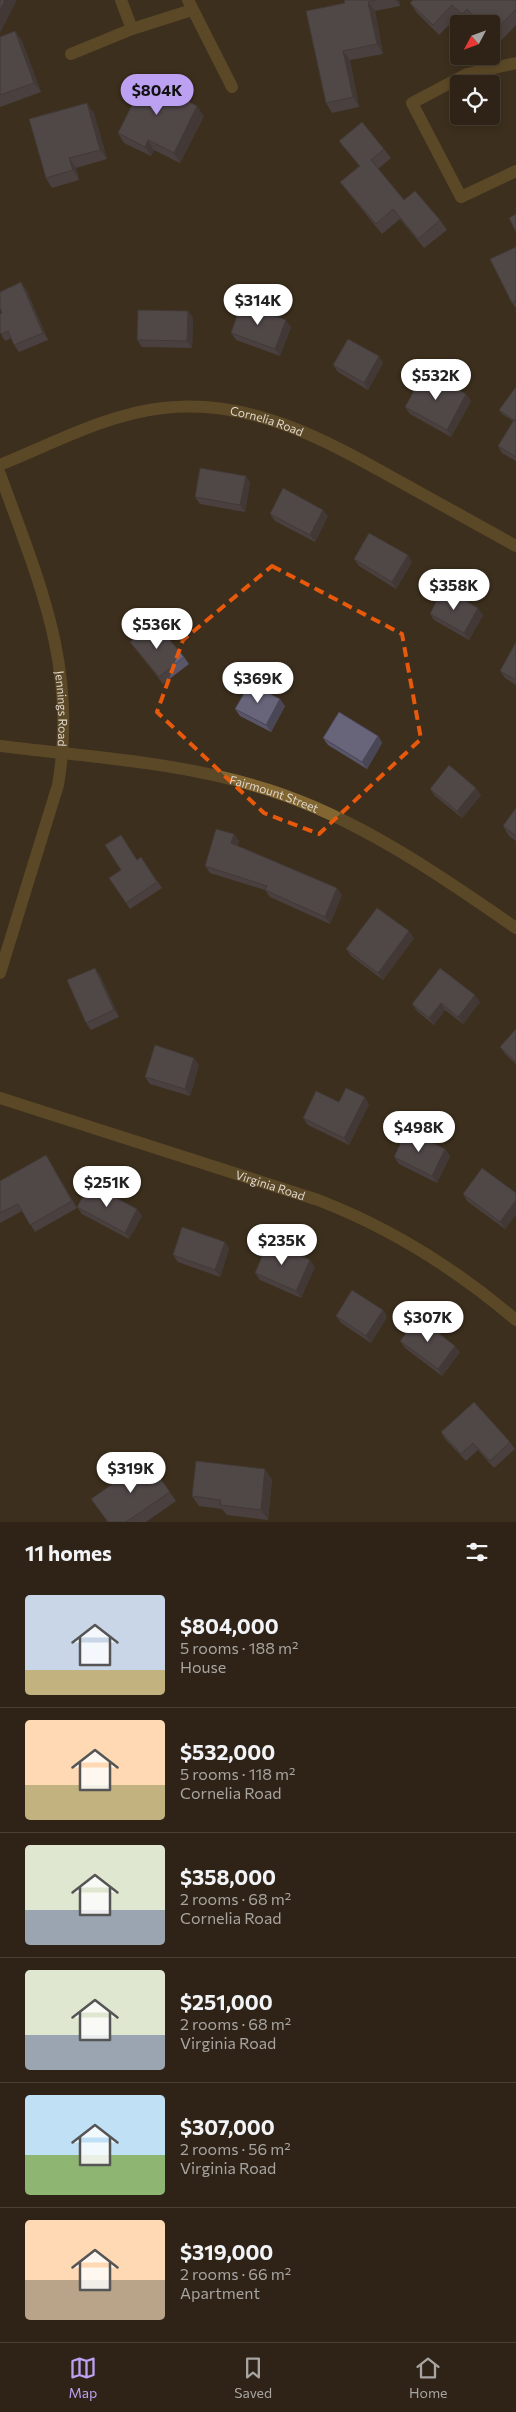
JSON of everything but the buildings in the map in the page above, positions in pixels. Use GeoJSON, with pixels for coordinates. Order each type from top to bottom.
{"type":"FeatureCollection","features":[{"type":"Feature","properties":{"kind":"street"},"geometry":{"type":"LineString","coordinates":[[121,0],[132,29]]}},
{"type":"Feature","properties":{"kind":"street"},"geometry":{"type":"LineString","coordinates":[[71,54],[190,5],[232,87]]}},
{"type":"Feature","properties":{"kind":"street"},"geometry":{"type":"LineString","coordinates":[[516,63],[467,74],[412,103],[460,197],[516,171]]}},
{"type":"Feature","properties":{"kind":"street","name":"Cornelia Road"},"geometry":{"type":"LineString","coordinates":[[0,465],[120,417],[163,408],[218,407],[282,422],[331,443],[516,546]]}},
{"type":"Feature","properties":{"kind":"street","name":"Jennings Road"},"geometry":{"type":"LineString","coordinates":[[0,474],[50,616],[60,662],[64,704],[63,754],[58,785],[0,973]]}},
{"type":"Feature","properties":{"kind":"street","name":"Fairmount Street"},"geometry":{"type":"LineString","coordinates":[[0,746],[178,768],[269,790],[313,807],[367,834],[440,875],[516,928]]}},
{"type":"Feature","properties":{"kind":"street","name":"Virginia Road"},"geometry":{"type":"LineString","coordinates":[[0,1098],[318,1200],[355,1214],[429,1254],[488,1296],[516,1320]]}},
{"type":"Feature","properties":{"kind":"highlighted area"},"geometry":{"type":"Polygon","coordinates":[[[272,566],[402,634],[421,739],[319,834],[264,813],[157,712],[183,640],[272,566]]]}}]}
